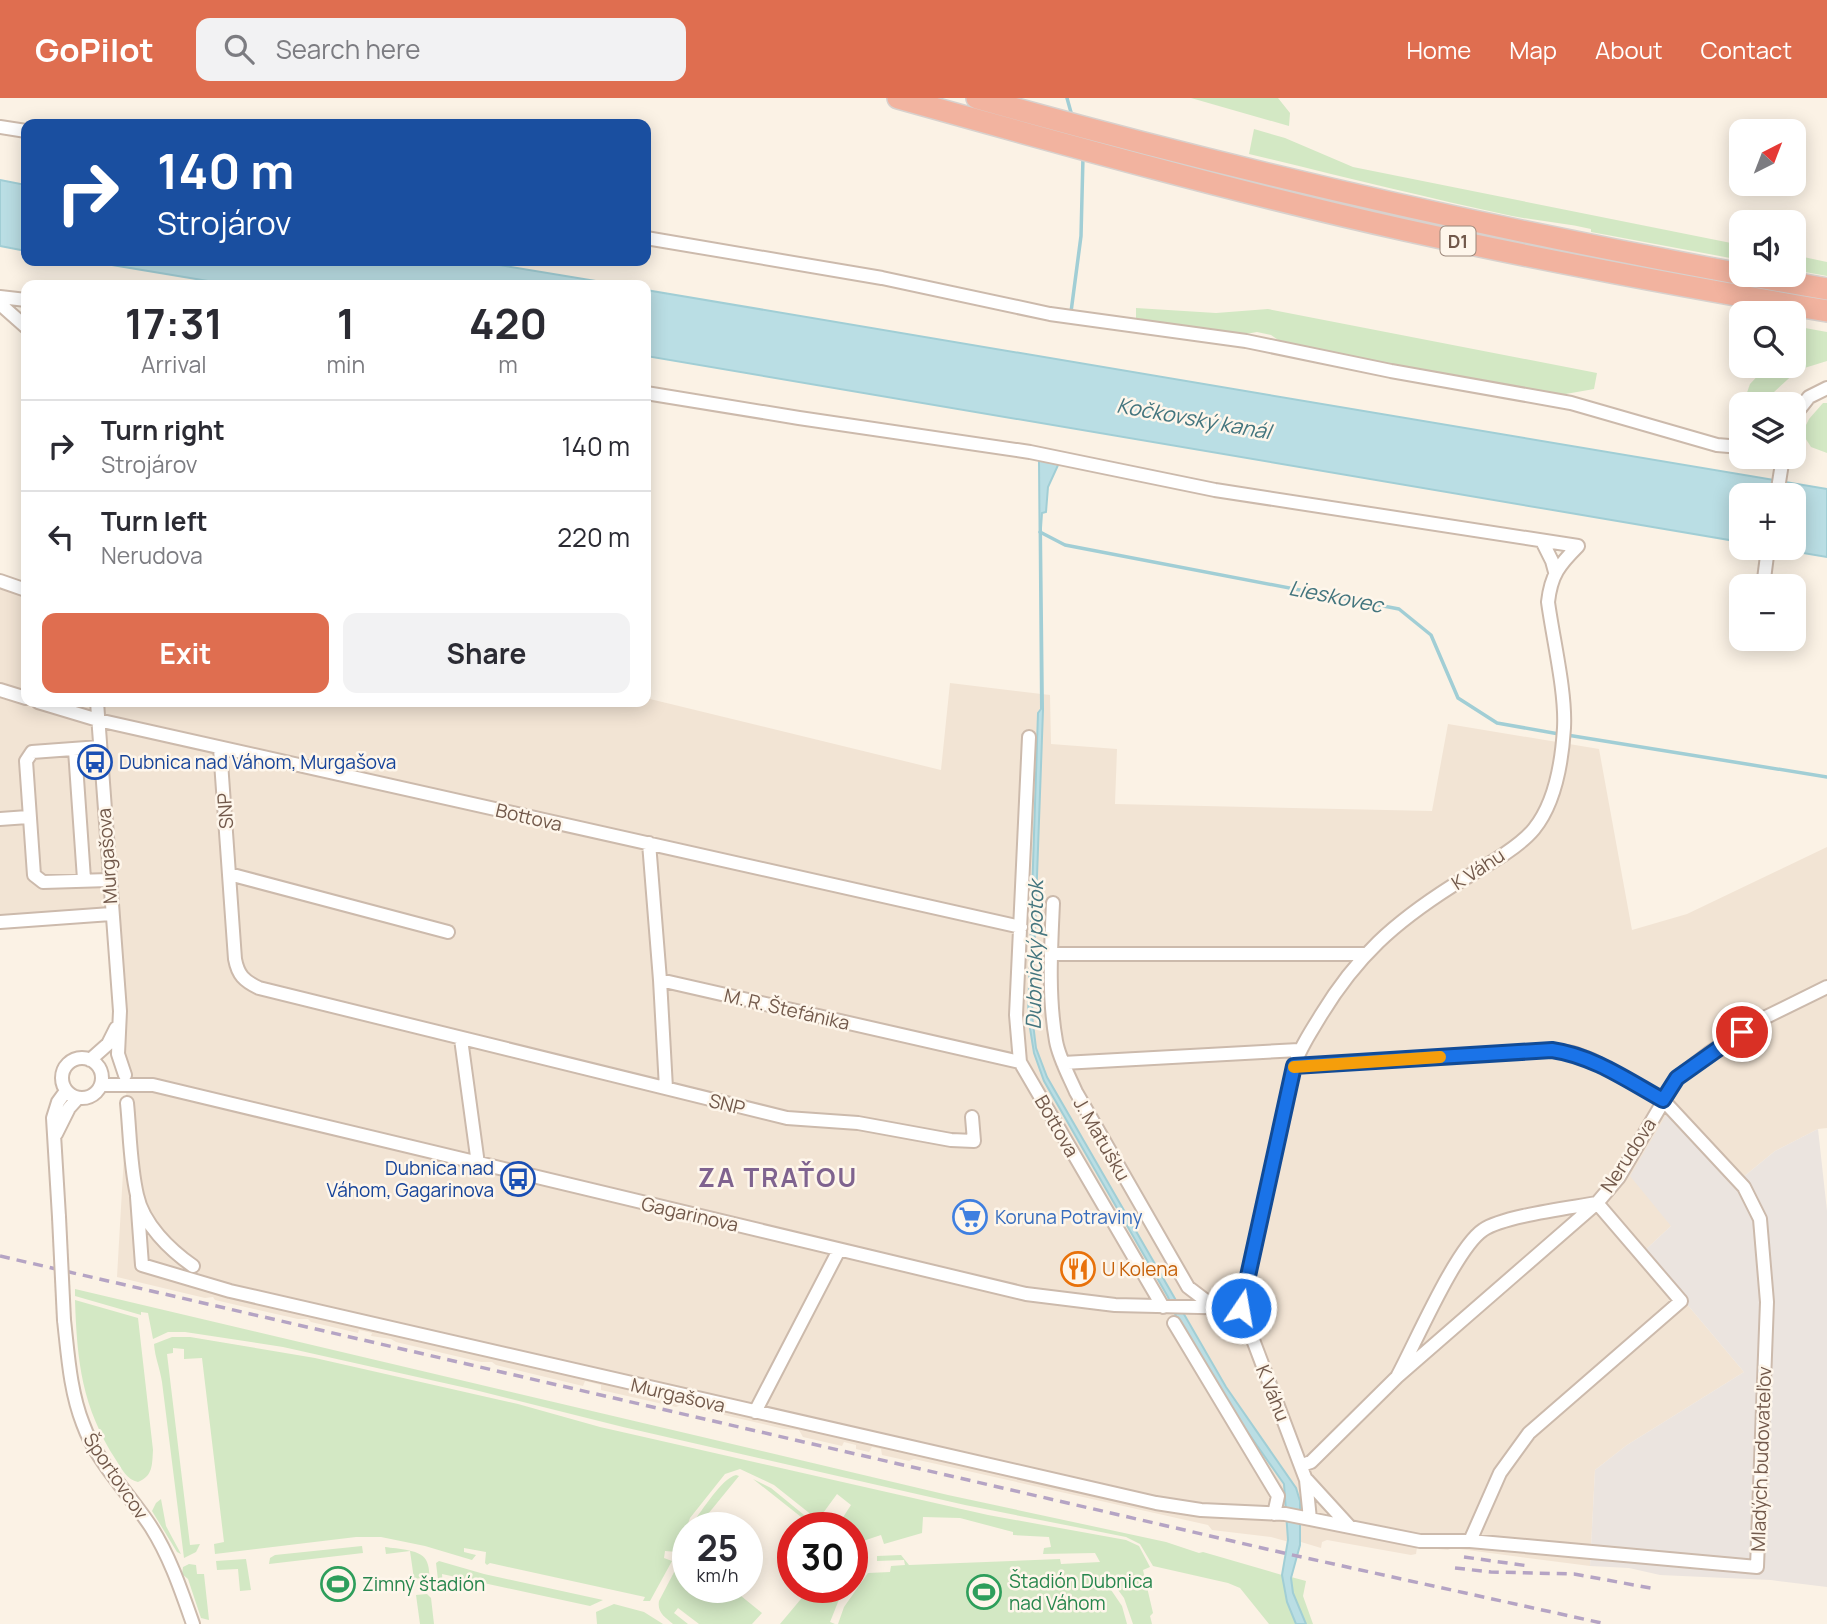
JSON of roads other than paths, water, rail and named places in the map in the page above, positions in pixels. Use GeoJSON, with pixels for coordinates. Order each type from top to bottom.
{"type":"FeatureCollection","features":[{"type":"Feature","properties":{"kind":"highway","name":"D1"},"geometry":{"type":"LineString","coordinates":[[898,98],[1092,152],[1404,229],[1653,280],[1827,311]]}},
{"type":"Feature","properties":{"kind":"highway","name":"D1"},"geometry":{"type":"LineString","coordinates":[[977,98],[1256,172],[1408,208],[1729,272]]}},
{"type":"Feature","properties":{"kind":"highway"},"geometry":{"type":"LineString","coordinates":[[1806,285],[1827,289]]}},
{"type":"Feature","properties":{"kind":"street"},"geometry":{"type":"LineString","coordinates":[[0,127],[21,130]]}},
{"type":"Feature","properties":{"kind":"street"},"geometry":{"type":"LineString","coordinates":[[651,239],[882,278],[1059,316],[1245,341],[1365,366],[1537,396],[1590,407],[1717,445],[1729,446]]}},
{"type":"Feature","properties":{"kind":"street"},"geometry":{"type":"LineString","coordinates":[[0,297],[21,299]]}},
{"type":"Feature","properties":{"kind":"street"},"geometry":{"type":"LineString","coordinates":[[0,304],[21,323]]}},
{"type":"Feature","properties":{"kind":"street"},"geometry":{"type":"LineString","coordinates":[[1806,401],[1827,388]]}},
{"type":"Feature","properties":{"kind":"street"},"geometry":{"type":"LineString","coordinates":[[651,394],[1030,452],[1215,490],[1578,546],[1555,572]]}},
{"type":"Feature","properties":{"kind":"street"},"geometry":{"type":"LineString","coordinates":[[1542,541],[1555,572]]}},
{"type":"Feature","properties":{"kind":"street","name":"K Váhu"},"geometry":{"type":"LineString","coordinates":[[1306,1480],[1241,1308],[1294,1066],[1299,1050],[1334,994],[1364,954],[1425,903],[1526,837],[1539,822],[1549,802],[1564,724],[1548,602],[1555,572]]}},
{"type":"Feature","properties":{"kind":"street"},"geometry":{"type":"LineString","coordinates":[[0,581],[21,588]]}},
{"type":"Feature","properties":{"kind":"street"},"geometry":{"type":"LineString","coordinates":[[0,690],[21,696]]}},
{"type":"Feature","properties":{"kind":"street","name":"Bottova"},"geometry":{"type":"LineString","coordinates":[[55,707],[98,720],[220,748],[1021,927]]}},
{"type":"Feature","properties":{"kind":"street","name":"Murgašova"},"geometry":{"type":"LineString","coordinates":[[97,707],[120,1011],[118,1054],[125,1075]]}},
{"type":"Feature","properties":{"kind":"street","name":"Bottova"},"geometry":{"type":"LineString","coordinates":[[1029,737],[1016,1014],[1020,1062],[1165,1306]]}},
{"type":"Feature","properties":{"kind":"street"},"geometry":{"type":"LineString","coordinates":[[100,747],[32,752],[26,761],[28,817],[34,875],[43,882],[109,880]]}},
{"type":"Feature","properties":{"kind":"street","name":"SNP"},"geometry":{"type":"LineString","coordinates":[[220,748],[235,959],[238,973],[259,988],[787,1118],[858,1123],[951,1140],[974,1141],[972,1117]]}},
{"type":"Feature","properties":{"kind":"street"},"geometry":{"type":"LineString","coordinates":[[75,750],[84,879]]}},
{"type":"Feature","properties":{"kind":"street"},"geometry":{"type":"LineString","coordinates":[[0,819],[28,817]]}},
{"type":"Feature","properties":{"kind":"street"},"geometry":{"type":"LineString","coordinates":[[649,843],[666,1088]]}},
{"type":"Feature","properties":{"kind":"street"},"geometry":{"type":"LineString","coordinates":[[229,874],[448,932]]}},
{"type":"Feature","properties":{"kind":"street","name":"J. Matušku"},"geometry":{"type":"LineString","coordinates":[[1053,903],[1051,975],[1056,1042],[1063,1063],[1076,1092],[1188,1287],[1214,1310]]}},
{"type":"Feature","properties":{"kind":"street"},"geometry":{"type":"LineString","coordinates":[[0,922],[111,914]]}},
{"type":"Feature","properties":{"kind":"street"},"geometry":{"type":"LineString","coordinates":[[1051,954],[1364,954]]}},
{"type":"Feature","properties":{"kind":"street","name":"M. R. Štefánika"},"geometry":{"type":"LineString","coordinates":[[660,980],[1020,1062]]}},
{"type":"Feature","properties":{"kind":"street","name":"Nerudova"},"geometry":{"type":"LineString","coordinates":[[1301,1465],[1311,1462],[1397,1377],[1597,1203],[1619,1177],[1677,1078],[1758,1021],[1827,987]]}},
{"type":"Feature","properties":{"kind":"street","name":"Murgašova"},"geometry":{"type":"LineString","coordinates":[[90,1059],[108,1044],[114,1035],[120,1011]]}},
{"type":"Feature","properties":{"kind":"street"},"geometry":{"type":"LineString","coordinates":[[461,1039],[478,1164]]}},
{"type":"Feature","properties":{"kind":"street"},"geometry":{"type":"LineString","coordinates":[[1063,1063],[1299,1050]]}},
{"type":"Feature","properties":{"kind":"street"},"geometry":{"type":"LineString","coordinates":[[1294,1066],[1552,1050],[1573,1053],[1592,1060],[1663,1100]]}},
{"type":"Feature","properties":{"kind":"street"},"geometry":{"type":"LineString","coordinates":[[101,1076],[90,1059],[73,1060],[65,1067],[62,1078],[66,1091],[78,1098],[89,1097],[118,1054]]}},
{"type":"Feature","properties":{"kind":"street","name":"Gagarinova"},"geometry":{"type":"LineString","coordinates":[[101,1076],[125,1075],[144,1084]]}},
{"type":"Feature","properties":{"kind":"street","name":"Gagarinova"},"geometry":{"type":"LineString","coordinates":[[101,1076],[1026,1294],[1115,1305],[1190,1306],[1214,1310],[1241,1308]]}},
{"type":"Feature","properties":{"kind":"street","name":"Športovcov"},"geometry":{"type":"LineString","coordinates":[[66,1091],[58,1102],[53,1118],[64,1320],[74,1396],[83,1426],[102,1460],[150,1526],[172,1563],[193,1624]]}},
{"type":"Feature","properties":{"kind":"street"},"geometry":{"type":"LineString","coordinates":[[54,1137],[69,1108],[78,1098]]}},
{"type":"Feature","properties":{"kind":"street","name":"Mladých budovateľov"},"geometry":{"type":"LineString","coordinates":[[1280,1514],[1420,1541],[1470,1541],[1757,1567],[1767,1302],[1760,1219],[1744,1187],[1663,1100]]}},
{"type":"Feature","properties":{"kind":"street","name":"Murgašova"},"geometry":{"type":"LineString","coordinates":[[127,1103],[142,1265],[230,1291],[1156,1503],[1200,1510],[1280,1514]]}},
{"type":"Feature","properties":{"kind":"street","name":"Murgašova"},"geometry":{"type":"LineString","coordinates":[[137,1197],[152,1228],[178,1256],[193,1266]]}},
{"type":"Feature","properties":{"kind":"street"},"geometry":{"type":"LineString","coordinates":[[1470,1541],[1500,1473],[1529,1433],[1681,1301],[1597,1203]]}},
{"type":"Feature","properties":{"kind":"street","name":"Nerudova"},"geometry":{"type":"LineString","coordinates":[[1397,1377],[1459,1257],[1482,1230],[1503,1221],[1597,1203]]}},
{"type":"Feature","properties":{"kind":"street"},"geometry":{"type":"LineString","coordinates":[[755,1412],[839,1250]]}},
{"type":"Feature","properties":{"kind":"street"},"geometry":{"type":"LineString","coordinates":[[1174,1323],[1278,1496],[1280,1514]]}},
{"type":"Feature","properties":{"kind":"street"},"geometry":{"type":"LineString","coordinates":[[1306,1480],[1306,1519]]}},
{"type":"Feature","properties":{"kind":"street"},"geometry":{"type":"LineString","coordinates":[[1306,1480],[1349,1526]]}},
{"type":"Feature","properties":{"kind":"water"},"geometry":{"type":"Polygon","coordinates":[[[0,180],[21,184],[21,250],[0,246],[0,180]]]}},
{"type":"Feature","properties":{"kind":"water"},"geometry":{"type":"Polygon","coordinates":[[[118,266],[505,266],[590,280],[202,280],[118,266]]]}},
{"type":"Feature","properties":{"kind":"water","name":"Kočkovský kanál"},"geometry":{"type":"Polygon","coordinates":[[[651,291],[1791,483],[1729,483],[1729,540],[651,357],[651,291]]]}},
{"type":"Feature","properties":{"kind":"water"},"geometry":{"type":"Polygon","coordinates":[[[1039,460],[1059,463],[1048,487],[1046,512],[1042,513],[1041,528],[1043,710],[1032,1015],[1036,1048],[1047,1077],[1226,1387],[1296,1488],[1300,1501],[1300,1545],[1291,1578],[1293,1593],[1306,1624],[1296,1624],[1287,1602],[1282,1575],[1288,1540],[1284,1484],[1223,1397],[1176,1316],[1168,1297],[1044,1081],[1034,1053],[1028,1016],[1038,713],[1041,709],[1039,460]]]}},
{"type":"Feature","properties":{"kind":"water","name":"Kočkovský kanál"},"geometry":{"type":"Polygon","coordinates":[[[1806,485],[1827,489],[1827,557],[1806,554],[1806,485]]]}},
{"type":"Feature","properties":{"kind":"waterway","name":"Dubnický potok"},"geometry":{"type":"LineString","coordinates":[[1067,98],[1072,116]]}},
{"type":"Feature","properties":{"kind":"waterway","name":"Dubnický potok"},"geometry":{"type":"LineString","coordinates":[[1071,312],[1081,236],[1083,157]]}},
{"type":"Feature","properties":{"kind":"waterway","name":"Lieskovec"},"geometry":{"type":"LineString","coordinates":[[1040,532],[1065,545],[1399,609],[1431,635],[1458,698],[1497,723],[1559,734]]}},
{"type":"Feature","properties":{"kind":"waterway","name":"Lieskovec"},"geometry":{"type":"LineString","coordinates":[[1567,735],[1827,777]]}},
{"type":"Feature","properties":{"kind":"railway"},"geometry":{"type":"LineString","coordinates":[[0,1256],[1288,1554],[1606,1624]]}},
{"type":"Feature","properties":{"kind":"railway"},"geometry":{"type":"LineString","coordinates":[[1464,1557],[1529,1566]]}},
{"type":"Feature","properties":{"kind":"railway"},"geometry":{"type":"LineString","coordinates":[[1455,1568],[1491,1572],[1574,1574],[1656,1589]]}},
{"type":"Feature","properties":{"kind":"place","name":"Dubnica nad Váhom, Murgašova"},"geometry":{"type":"Point","coordinates":[95,762]}},
{"type":"Feature","properties":{"kind":"place","name":"Dubnica nad Váhom, Gagarinova"},"geometry":{"type":"Point","coordinates":[518,1179]}},
{"type":"Feature","properties":{"kind":"place","name":"Koruna Potraviny"},"geometry":{"type":"Point","coordinates":[970,1217]}},
{"type":"Feature","properties":{"kind":"place","name":"U Kolena"},"geometry":{"type":"Point","coordinates":[1078,1269]}},
{"type":"Feature","properties":{"kind":"place","name":"Zimný štadión"},"geometry":{"type":"Point","coordinates":[338,1584]}},
{"type":"Feature","properties":{"kind":"place","name":"Štadión Dubnica nad Váhom"},"geometry":{"type":"Point","coordinates":[984,1592]}},
{"type":"Feature","properties":{"kind":"district","name":"ZA TRAŤOU"},"geometry":{"type":"Point","coordinates":[778,1177]}}]}
